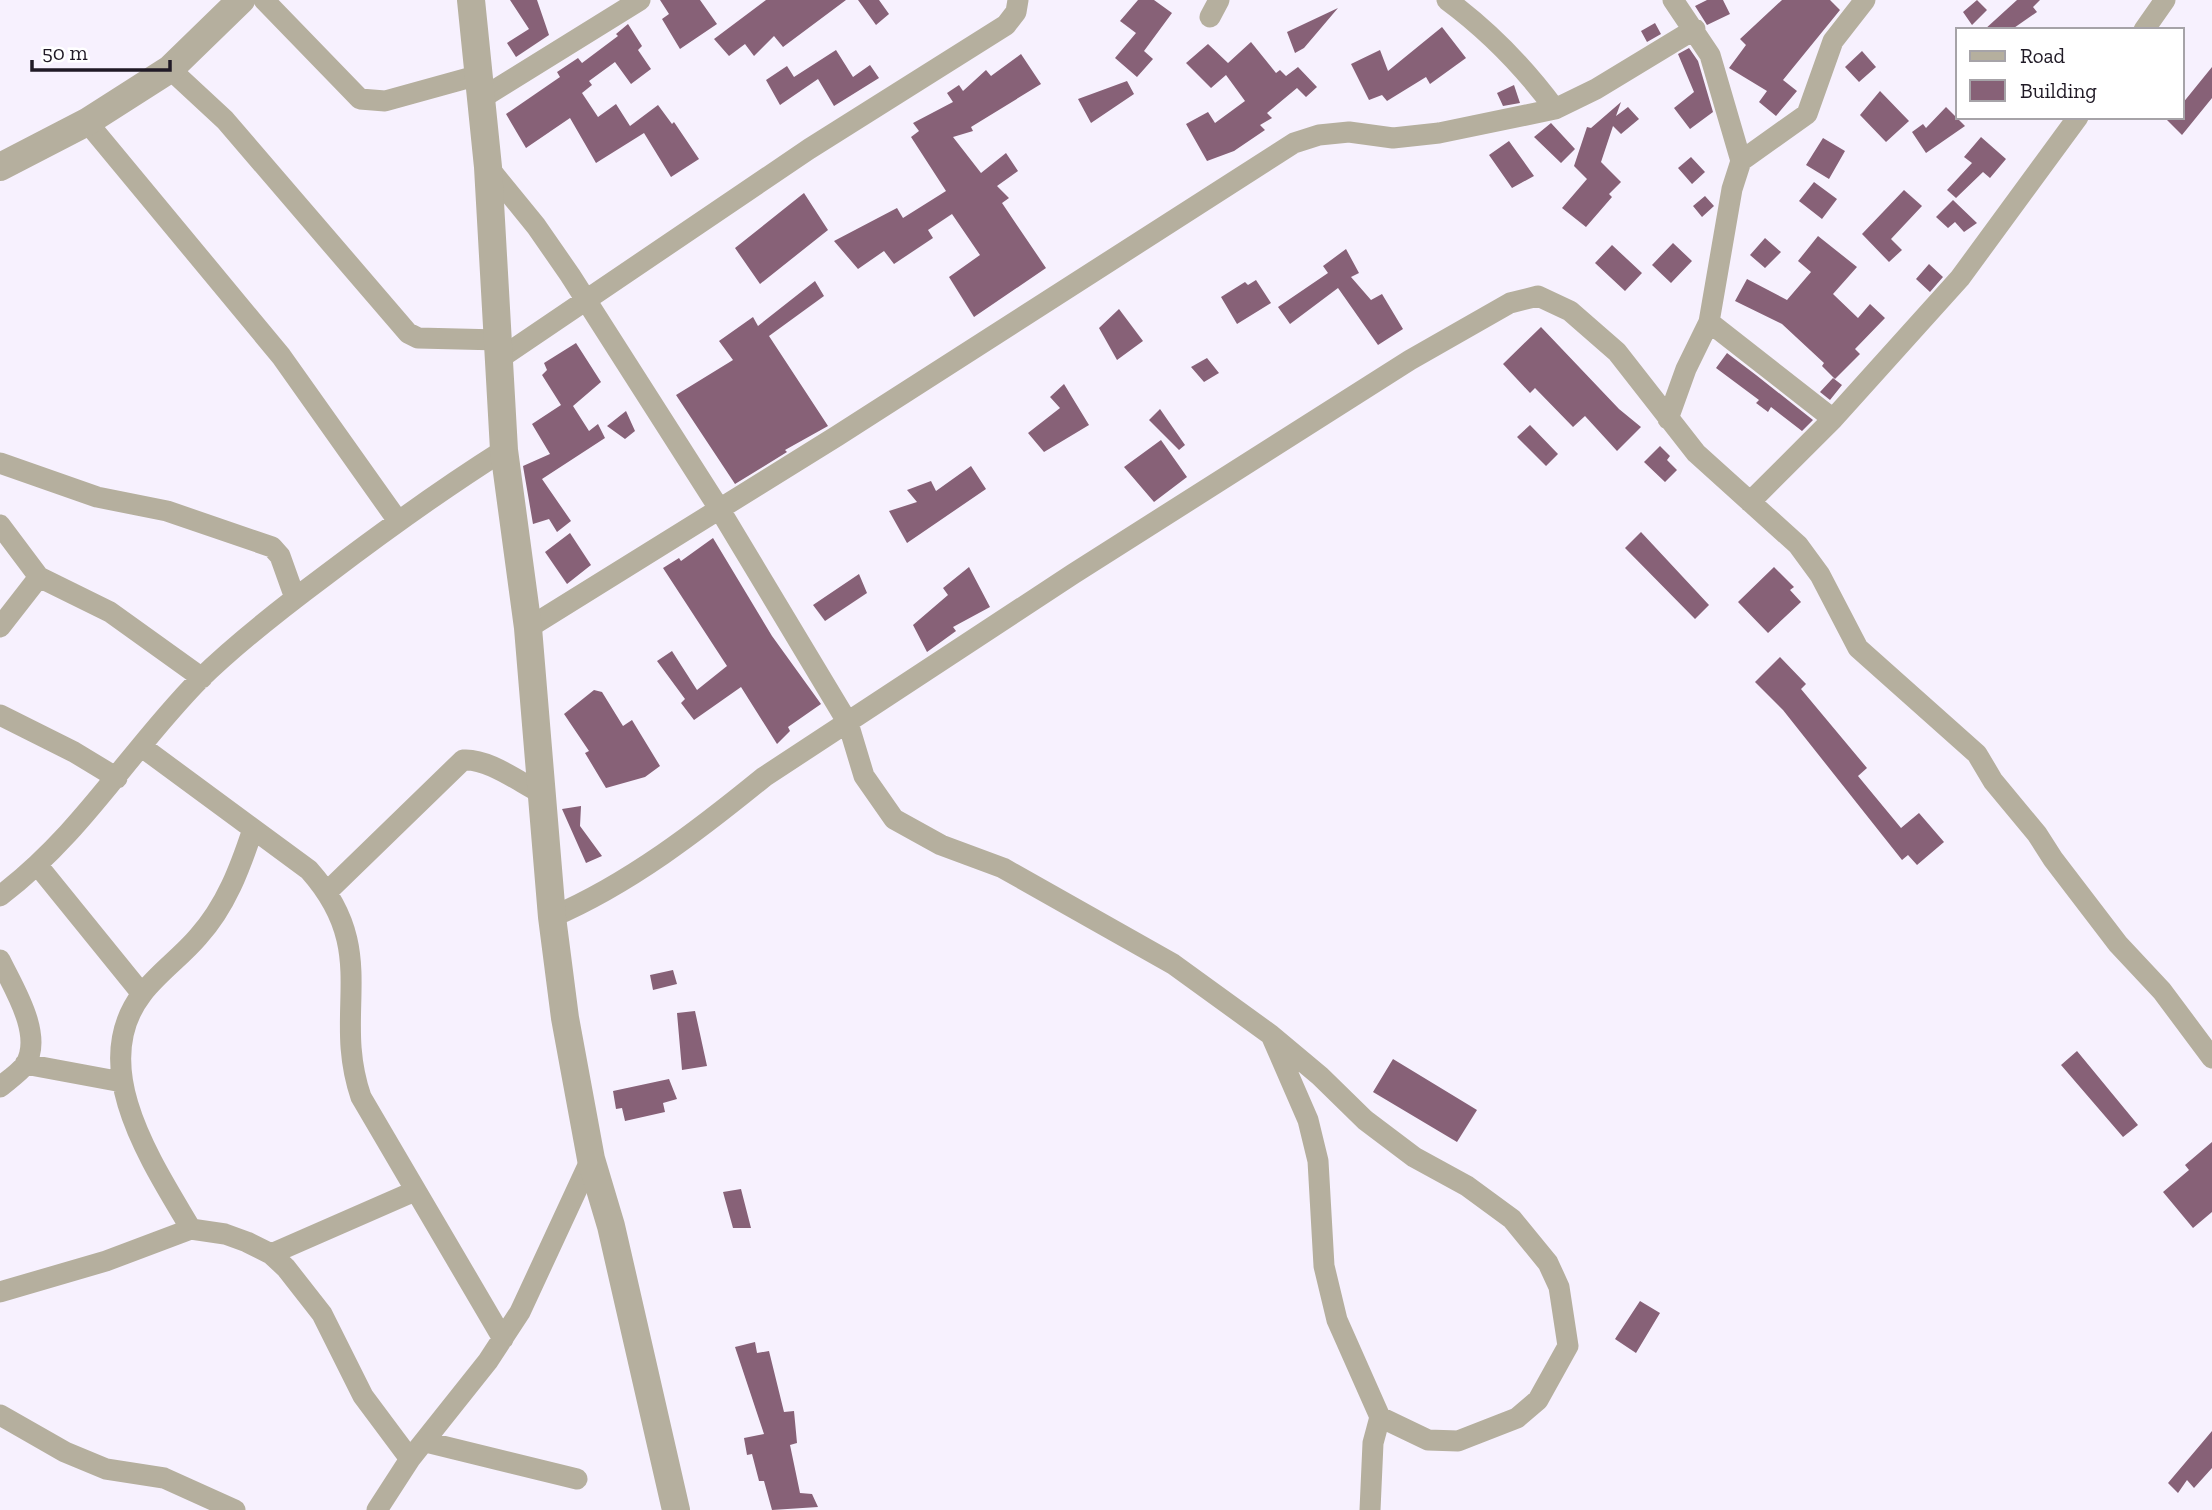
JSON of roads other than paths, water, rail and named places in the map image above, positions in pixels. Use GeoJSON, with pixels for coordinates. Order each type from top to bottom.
{"type":"FeatureCollection","features":[{"type":"Feature","properties":{"kind":"street"},"geometry":{"type":"LineString","coordinates":[[0,167],[86,122],[170,69],[241,0]]}},
{"type":"Feature","properties":{"kind":"street"},"geometry":{"type":"LineString","coordinates":[[264,0],[360,99],[385,101],[481,87],[640,0]]}},
{"type":"Feature","properties":{"kind":"street"},"geometry":{"type":"LineString","coordinates":[[471,0],[488,167],[504,450],[528,628],[552,917],[565,1018],[591,1159],[611,1226],[676,1510]]}},
{"type":"Feature","properties":{"kind":"street"},"geometry":{"type":"LineString","coordinates":[[170,69],[225,120],[408,333],[418,338],[499,349],[584,300],[820,142],[1006,25],[1016,12],[1018,0]]}},
{"type":"Feature","properties":{"kind":"street"},"geometry":{"type":"LineString","coordinates":[[1447,0],[1499,42],[1527,71],[1555,109]]}},
{"type":"Feature","properties":{"kind":"street"},"geometry":{"type":"LineString","coordinates":[[1668,419],[1686,369],[1709,322],[1732,189],[1741,161],[1710,55],[1673,0]]}},
{"type":"Feature","properties":{"kind":"street"},"geometry":{"type":"LineString","coordinates":[[1741,161],[1807,114],[1833,41],[1866,0]]}},
{"type":"Feature","properties":{"kind":"street"},"geometry":{"type":"LineString","coordinates":[[2145,28],[2165,0]]}},
{"type":"Feature","properties":{"kind":"street"},"geometry":{"type":"LineString","coordinates":[[528,628],[720,510],[1294,144],[1319,135],[1349,132],[1393,138],[1439,133],[1555,109],[1596,89],[1695,29]]}},
{"type":"Feature","properties":{"kind":"street"},"geometry":{"type":"LineString","coordinates":[[1750,502],[1833,418],[1968,268],[2077,119]]}},
{"type":"Feature","properties":{"kind":"street"},"geometry":{"type":"LineString","coordinates":[[86,122],[281,356],[398,521]]}},
{"type":"Feature","properties":{"kind":"street"},"geometry":{"type":"LineString","coordinates":[[488,167],[536,226],[720,510],[848,723],[864,776],[894,819],[941,845],[1003,868],[1123,933],[1173,964],[1271,1035],[1320,1076],[1365,1121],[1414,1157],[1467,1186],[1512,1219],[1548,1263],[1559,1287],[1568,1346],[1538,1400],[1517,1418],[1458,1441],[1428,1440],[1380,1417]]}},
{"type":"Feature","properties":{"kind":"street"},"geometry":{"type":"LineString","coordinates":[[552,917],[592,900],[710,821],[764,778],[1228,474],[1410,360],[1510,303],[1538,296],[1570,311],[1617,352],[1668,419],[1711,468],[1798,545],[1812,562],[1858,648],[1977,754],[1993,781],[2037,834],[2118,944],[2162,991],[2212,1058]]}},
{"type":"Feature","properties":{"kind":"street"},"geometry":{"type":"LineString","coordinates":[[1709,322],[1833,418]]}},
{"type":"Feature","properties":{"kind":"street"},"geometry":{"type":"LineString","coordinates":[[0,896],[39,867],[202,678],[295,598],[398,521],[504,450]]}},
{"type":"Feature","properties":{"kind":"street"},"geometry":{"type":"LineString","coordinates":[[0,463],[97,497],[167,511],[272,547],[280,556],[295,598]]}},
{"type":"Feature","properties":{"kind":"street"},"geometry":{"type":"LineString","coordinates":[[0,525],[39,577],[110,612],[202,678]]}},
{"type":"Feature","properties":{"kind":"street"},"geometry":{"type":"LineString","coordinates":[[0,626],[39,577]]}},
{"type":"Feature","properties":{"kind":"street"},"geometry":{"type":"LineString","coordinates":[[0,715],[74,752],[117,778]]}},
{"type":"Feature","properties":{"kind":"street"},"geometry":{"type":"LineString","coordinates":[[142,747],[309,870],[328,891],[345,925],[352,962],[352,1045],[357,1084],[386,1144],[503,1339]]}},
{"type":"Feature","properties":{"kind":"street"},"geometry":{"type":"LineString","coordinates":[[328,891],[463,760],[473,760],[486,765],[541,793]]}},
{"type":"Feature","properties":{"kind":"street"},"geometry":{"type":"LineString","coordinates":[[191,1229],[165,1185],[134,1120],[122,1082],[119,1056],[123,1031],[142,994],[217,914],[242,862],[253,829]]}},
{"type":"Feature","properties":{"kind":"street"},"geometry":{"type":"LineString","coordinates":[[39,867],[142,994]]}},
{"type":"Feature","properties":{"kind":"street"},"geometry":{"type":"LineString","coordinates":[[0,960],[21,1004],[30,1037],[25,1064],[0,1087]]}},
{"type":"Feature","properties":{"kind":"street"},"geometry":{"type":"LineString","coordinates":[[1271,1035],[1308,1120],[1318,1161],[1324,1266],[1337,1320],[1380,1417],[1373,1443],[1370,1510]]}},
{"type":"Feature","properties":{"kind":"street"},"geometry":{"type":"LineString","coordinates":[[25,1064],[122,1082]]}},
{"type":"Feature","properties":{"kind":"street"},"geometry":{"type":"LineString","coordinates":[[377,1510],[410,1458],[426,1442],[520,1312],[591,1159]]}},
{"type":"Feature","properties":{"kind":"street"},"geometry":{"type":"LineString","coordinates":[[271,1254],[415,1191]]}},
{"type":"Feature","properties":{"kind":"street"},"geometry":{"type":"LineString","coordinates":[[0,1292],[106,1261],[191,1229],[225,1234],[271,1254],[286,1268],[322,1314],[363,1396],[410,1458]]}},
{"type":"Feature","properties":{"kind":"street"},"geometry":{"type":"LineString","coordinates":[[0,1415],[75,1456],[106,1469],[164,1478],[235,1510]]}},
{"type":"Feature","properties":{"kind":"street"},"geometry":{"type":"LineString","coordinates":[[426,1442],[577,1479]]}}]}
